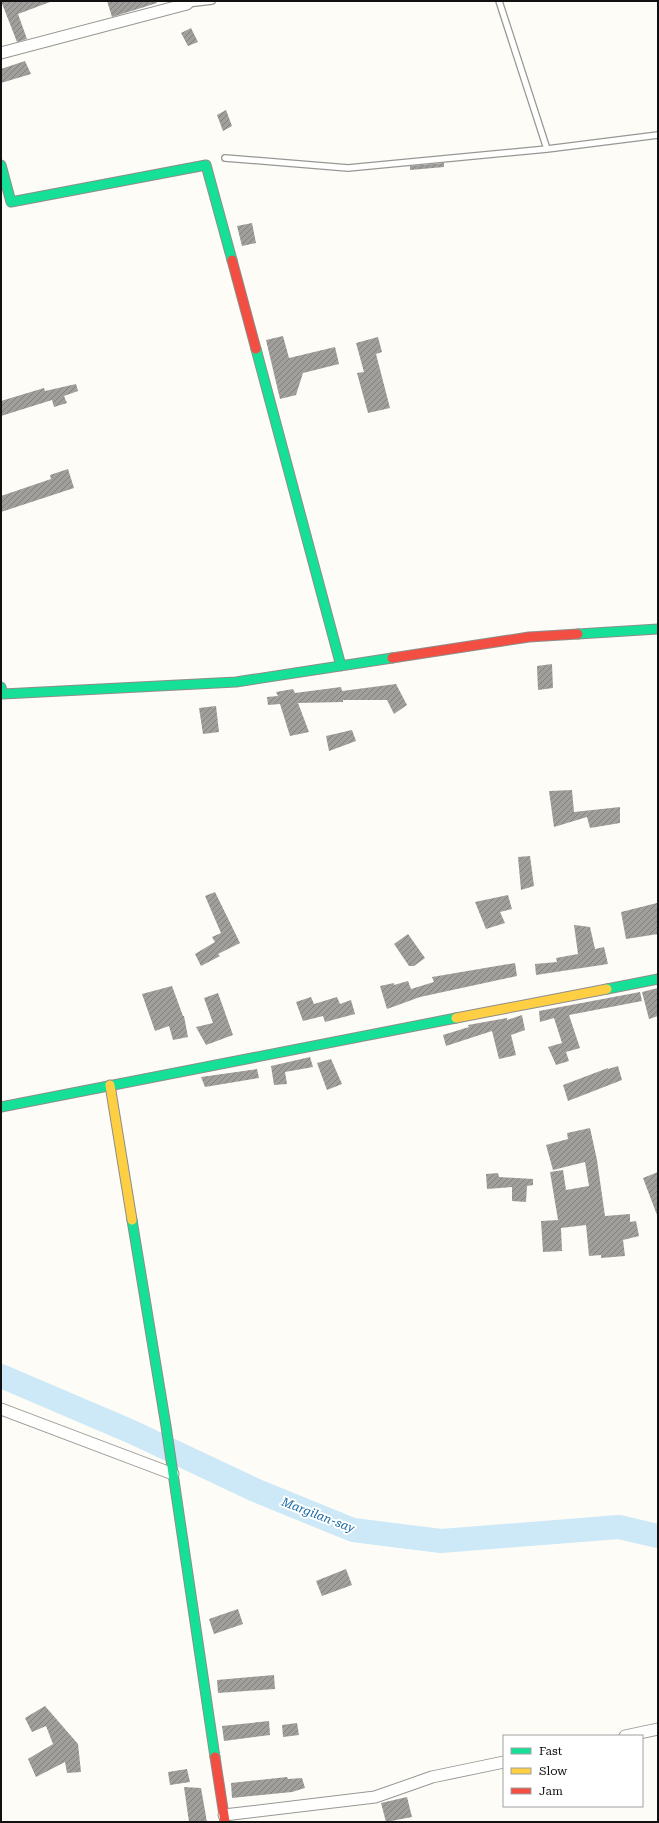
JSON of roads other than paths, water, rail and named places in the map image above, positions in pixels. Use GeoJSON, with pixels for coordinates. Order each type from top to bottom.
{"type":"FeatureCollection","features":[{"type":"Feature","properties":{"kind":"street"},"geometry":{"type":"LineString","coordinates":[[1,53],[187,4]]}},
{"type":"Feature","properties":{"kind":"street"},"geometry":{"type":"LineString","coordinates":[[1,165],[11,202],[206,165],[341,666]]}},
{"type":"Feature","properties":{"kind":"street"},"geometry":{"type":"LineString","coordinates":[[1,687],[3,694],[236,682],[529,638],[658,628]]}},
{"type":"Feature","properties":{"kind":"street"},"geometry":{"type":"LineString","coordinates":[[1,1107],[658,979]]}},
{"type":"Feature","properties":{"kind":"street"},"geometry":{"type":"LineString","coordinates":[[110,1085],[173,1474],[225,1819],[375,1797],[432,1777],[503,1762]]}},
{"type":"Feature","properties":{"kind":"street"},"geometry":{"type":"LineString","coordinates":[[1,1409],[173,1474]]}},
{"type":"Feature","properties":{"kind":"street"},"geometry":{"type":"LineString","coordinates":[[630,1735],[658,1729]]}},
{"type":"Feature","properties":{"kind":"lane"},"geometry":{"type":"LineString","coordinates":[[187,4],[212,1]]}},
{"type":"Feature","properties":{"kind":"lane"},"geometry":{"type":"LineString","coordinates":[[499,1],[547,149]]}},
{"type":"Feature","properties":{"kind":"lane"},"geometry":{"type":"LineString","coordinates":[[226,158],[348,168],[547,149],[658,135]]}},
{"type":"Feature","properties":{"kind":"waterway","name":"Margilan-say"},"geometry":{"type":"LineString","coordinates":[[1,1376],[132,1432],[255,1490],[353,1530],[441,1541],[619,1527],[658,1536]]}}]}
